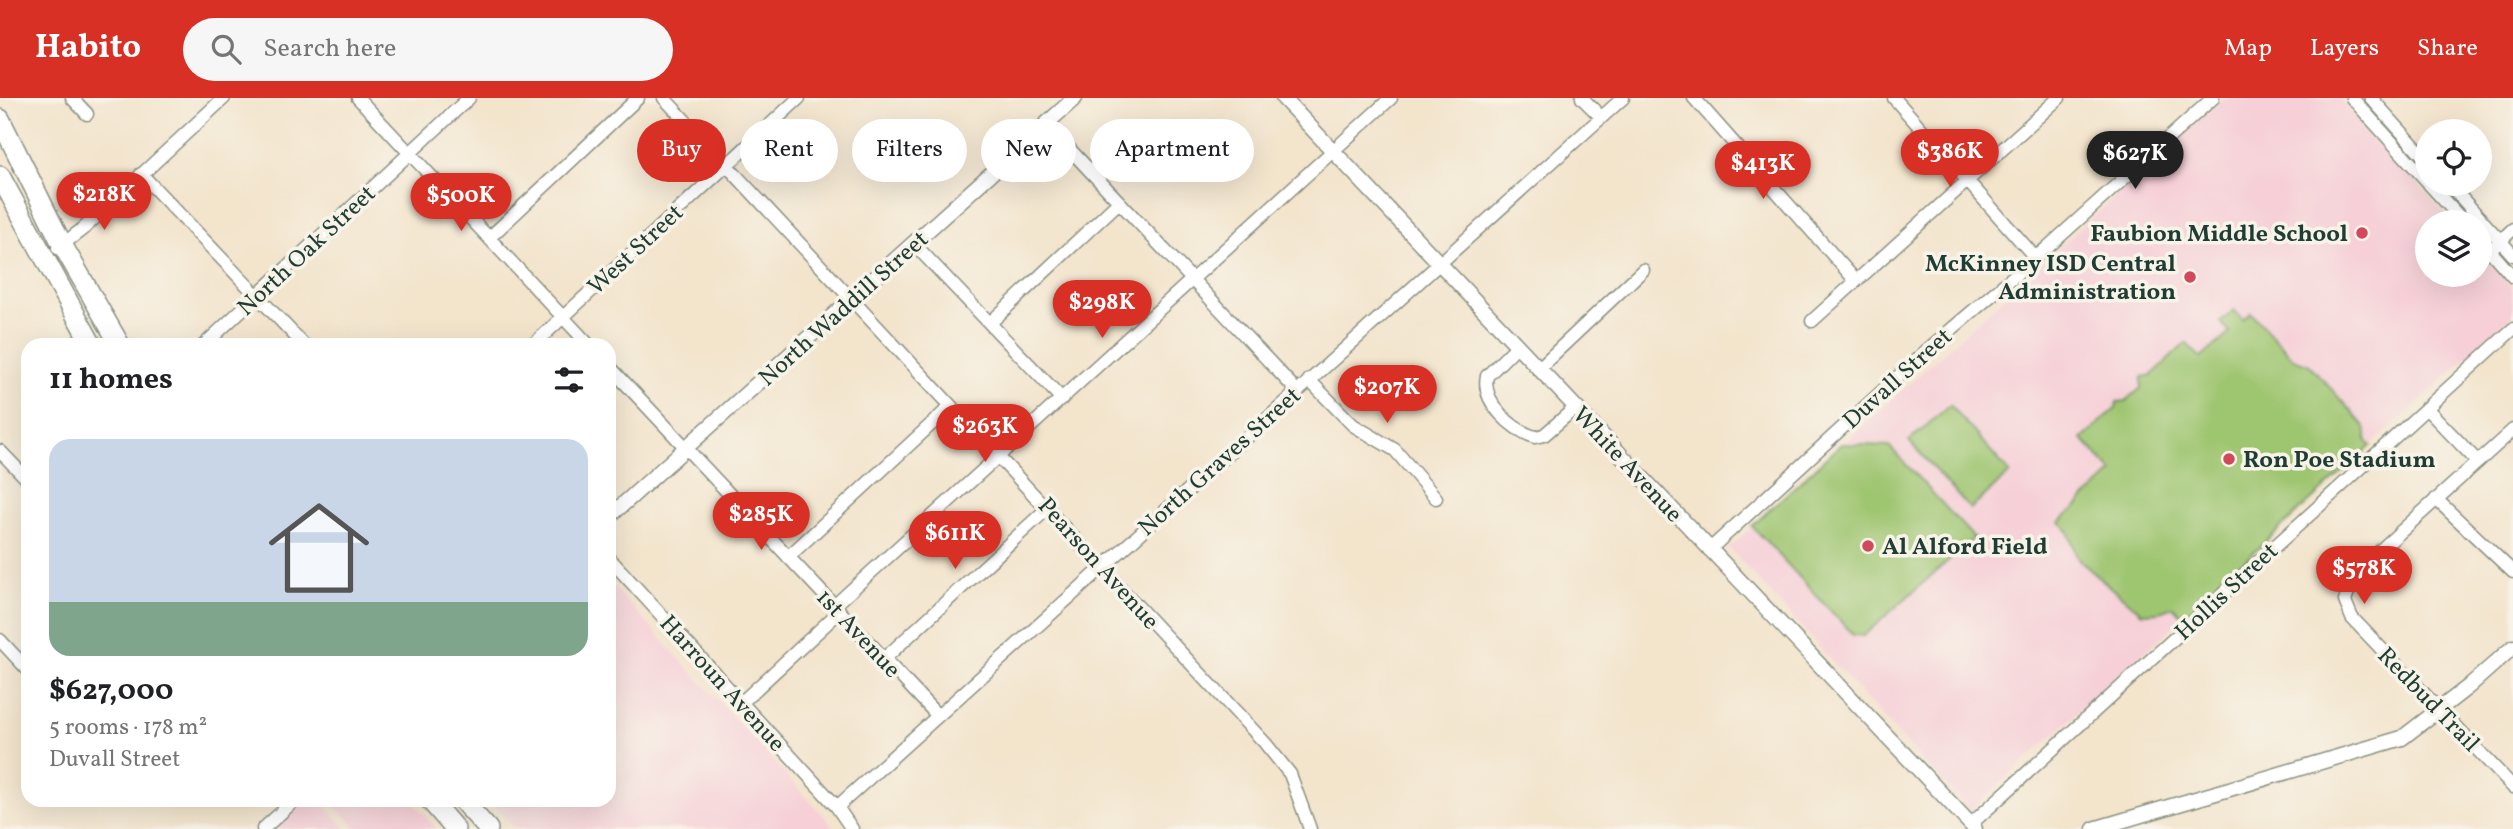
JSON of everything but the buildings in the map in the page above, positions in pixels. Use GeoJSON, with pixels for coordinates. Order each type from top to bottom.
{"type":"FeatureCollection","features":[{"type":"Feature","properties":{"kind":"highway"},"geometry":{"type":"LineString","coordinates":[[0,120],[63,246],[116,338]]}},
{"type":"Feature","properties":{"kind":"highway"},"geometry":{"type":"LineString","coordinates":[[0,176],[88,338]]}},
{"type":"Feature","properties":{"kind":"highway"},"geometry":{"type":"LineString","coordinates":[[436,807],[455,829]]}},
{"type":"Feature","properties":{"kind":"highway"},"geometry":{"type":"LineString","coordinates":[[468,807],[488,829]]}},
{"type":"Feature","properties":{"kind":"street"},"geometry":{"type":"LineString","coordinates":[[72,98],[87,114]]}},
{"type":"Feature","properties":{"kind":"street"},"geometry":{"type":"LineString","coordinates":[[42,257],[63,246],[224,98]]}},
{"type":"Feature","properties":{"kind":"street"},"geometry":{"type":"LineString","coordinates":[[358,98],[582,338]]}},
{"type":"Feature","properties":{"kind":"street","name":"North Oak Street"},"geometry":{"type":"LineString","coordinates":[[211,338],[470,98]]}},
{"type":"Feature","properties":{"kind":"street"},"geometry":{"type":"LineString","coordinates":[[489,238],[638,98]]}},
{"type":"Feature","properties":{"kind":"street","name":"Pearson Avenue"},"geometry":{"type":"LineString","coordinates":[[664,98],[684,119]]}},
{"type":"Feature","properties":{"kind":"street","name":"West Street"},"geometry":{"type":"LineString","coordinates":[[726,164],[799,98]]}},
{"type":"Feature","properties":{"kind":"street","name":"North Waddill Street"},"geometry":{"type":"LineString","coordinates":[[1051,119],[1075,98]]}},
{"type":"Feature","properties":{"kind":"street","name":"White Avenue"},"geometry":{"type":"LineString","coordinates":[[1283,98],[1972,827]]}},
{"type":"Feature","properties":{"kind":"street"},"geometry":{"type":"LineString","coordinates":[[741,703],[999,455],[1391,98]]}},
{"type":"Feature","properties":{"kind":"street"},"geometry":{"type":"LineString","coordinates":[[1582,98],[1601,117]]}},
{"type":"Feature","properties":{"kind":"street","name":"North Graves Street"},"geometry":{"type":"LineString","coordinates":[[836,807],[1623,98]]}},
{"type":"Feature","properties":{"kind":"street"},"geometry":{"type":"LineString","coordinates":[[1694,98],[1856,281]]}},
{"type":"Feature","properties":{"kind":"street"},"geometry":{"type":"LineString","coordinates":[[1894,98],[1966,182],[2035,256]]}},
{"type":"Feature","properties":{"kind":"street"},"geometry":{"type":"LineString","coordinates":[[1812,321],[2059,98]]}},
{"type":"Feature","properties":{"kind":"street","name":"Duvall Street"},"geometry":{"type":"LineString","coordinates":[[1709,550],[1926,351],[2213,98]]}},
{"type":"Feature","properties":{"kind":"street"},"geometry":{"type":"LineString","coordinates":[[2371,98],[2415,147]]}},
{"type":"Feature","properties":{"kind":"street"},"geometry":{"type":"LineString","coordinates":[[2355,99],[2415,168]]}},
{"type":"Feature","properties":{"kind":"street"},"geometry":{"type":"LineString","coordinates":[[1076,157],[1297,391]]}},
{"type":"Feature","properties":{"kind":"street","name":"Pearson Avenue"},"geometry":{"type":"LineString","coordinates":[[726,164],[950,407],[1049,507],[1281,763],[1296,788],[1310,829]]}},
{"type":"Feature","properties":{"kind":"street"},"geometry":{"type":"LineString","coordinates":[[141,174],[297,338]]}},
{"type":"Feature","properties":{"kind":"street","name":"West Street"},"geometry":{"type":"LineString","coordinates":[[540,338],[707,182]]}},
{"type":"Feature","properties":{"kind":"street","name":"North Waddill Street"},"geometry":{"type":"LineString","coordinates":[[616,511],[982,182]]}},
{"type":"Feature","properties":{"kind":"street"},"geometry":{"type":"LineString","coordinates":[[2440,196],[2453,210]]}},
{"type":"Feature","properties":{"kind":"street"},"geometry":{"type":"LineString","coordinates":[[2460,196],[2513,255]]}},
{"type":"Feature","properties":{"kind":"street"},"geometry":{"type":"LineString","coordinates":[[990,323],[1119,202]]}},
{"type":"Feature","properties":{"kind":"street"},"geometry":{"type":"LineString","coordinates":[[2492,248],[2513,229]]}},
{"type":"Feature","properties":{"kind":"street"},"geometry":{"type":"LineString","coordinates":[[914,244],[1062,399]]}},
{"type":"Feature","properties":{"kind":"street"},"geometry":{"type":"LineString","coordinates":[[2492,252],[2513,277]]}},
{"type":"Feature","properties":{"kind":"street"},"geometry":{"type":"LineString","coordinates":[[1538,369],[1643,270]]}},
{"type":"Feature","properties":{"kind":"street","name":"Hollis Street"},"geometry":{"type":"LineString","coordinates":[[1972,827],[2513,329]]}},
{"type":"Feature","properties":{"kind":"street"},"geometry":{"type":"LineString","coordinates":[[1516,347],[1487,376],[1488,394],[1497,409],[1511,423],[1535,437],[1544,435],[1575,408]]}},
{"type":"Feature","properties":{"kind":"street","name":"1st Avenue"},"geometry":{"type":"LineString","coordinates":[[616,374],[937,715]]}},
{"type":"Feature","properties":{"kind":"street"},"geometry":{"type":"LineString","coordinates":[[1309,380],[1353,425],[1395,450],[1436,498]]}},
{"type":"Feature","properties":{"kind":"street"},"geometry":{"type":"LineString","coordinates":[[788,556],[950,407]]}},
{"type":"Feature","properties":{"kind":"street"},"geometry":{"type":"LineString","coordinates":[[2426,408],[2478,462]]}},
{"type":"Feature","properties":{"kind":"street","name":"Redbud Trail"},"geometry":{"type":"LineString","coordinates":[[2513,430],[2353,575],[2345,601],[2352,618],[2513,787]]}},
{"type":"Feature","properties":{"kind":"street"},"geometry":{"type":"LineString","coordinates":[[0,451],[21,473]]}},
{"type":"Feature","properties":{"kind":"street"},"geometry":{"type":"LineString","coordinates":[[2436,499],[2513,572]]}},
{"type":"Feature","properties":{"kind":"street"},"geometry":{"type":"LineString","coordinates":[[884,659],[1049,507]]}},
{"type":"Feature","properties":{"kind":"street","name":"Harroun Avenue"},"geometry":{"type":"LineString","coordinates":[[616,566],[836,807]]}},
{"type":"Feature","properties":{"kind":"street"},"geometry":{"type":"LineString","coordinates":[[0,640],[21,662]]}},
{"type":"Feature","properties":{"kind":"street"},"geometry":{"type":"LineString","coordinates":[[2094,829],[2393,742],[2410,733],[2513,647]]}},
{"type":"Feature","properties":{"kind":"street"},"geometry":{"type":"LineString","coordinates":[[263,829],[287,807]]}},
{"type":"Feature","properties":{"kind":"street"},"geometry":{"type":"LineString","coordinates":[[836,807],[852,829]]}},
{"type":"Feature","properties":{"kind":"shaded area"},"geometry":{"type":"Polygon","coordinates":[[[2223,98],[2339,98],[2415,181],[2415,196],[2429,196],[2442,210],[2415,210],[2415,287],[2492,287],[2492,264],[2513,288],[2513,316],[1969,812],[1729,548],[2223,98]]]}},
{"type":"Feature","properties":{"kind":"shaded area"},"geometry":{"type":"Polygon","coordinates":[[[616,590],[833,829],[516,829],[496,807],[616,807],[616,590]]]}},
{"type":"Feature","properties":{"kind":"shaded area"},"geometry":{"type":"Polygon","coordinates":[[[298,807],[327,807],[347,829],[273,829],[298,807]]]}},
{"type":"Feature","properties":{"kind":"shaded area"},"geometry":{"type":"Polygon","coordinates":[[[336,807],[417,807],[437,829],[357,829],[336,807]]]}},
{"type":"Feature","properties":{"kind":"green space","name":"Ron Poe Stadium"},"geometry":{"type":"Polygon","coordinates":[[[2234,310],[2243,320],[2251,313],[2294,359],[2310,365],[2365,427],[2367,441],[2371,446],[2183,617],[2173,607],[2160,612],[2142,613],[2081,562],[2068,531],[2060,522],[2113,472],[2082,439],[2116,408],[2117,402],[2126,401],[2141,388],[2142,377],[2152,375],[2186,343],[2201,358],[2230,333],[2221,322],[2234,310]]]}},
{"type":"Feature","properties":{"kind":"green space"},"geometry":{"type":"Polygon","coordinates":[[[1950,405],[2010,473],[1970,509],[1909,441],[1950,405]]]}},
{"type":"Feature","properties":{"kind":"green space","name":"Al Alford Field"},"geometry":{"type":"Polygon","coordinates":[[[1841,444],[1889,446],[1974,538],[1863,636],[1853,635],[1752,526],[1841,444]]]}},
{"type":"Feature","properties":{"kind":"place","name":"Faubion Middle School"},"geometry":{"type":"Point","coordinates":[2362,233]}},
{"type":"Feature","properties":{"kind":"place","name":"McKinney ISD Central Administration"},"geometry":{"type":"Point","coordinates":[2190,277]}},
{"type":"Feature","properties":{"kind":"place","name":"Ron Poe Stadium"},"geometry":{"type":"Point","coordinates":[2229,459]}},
{"type":"Feature","properties":{"kind":"place","name":"Al Alford Field"},"geometry":{"type":"Point","coordinates":[1868,546]}}]}
